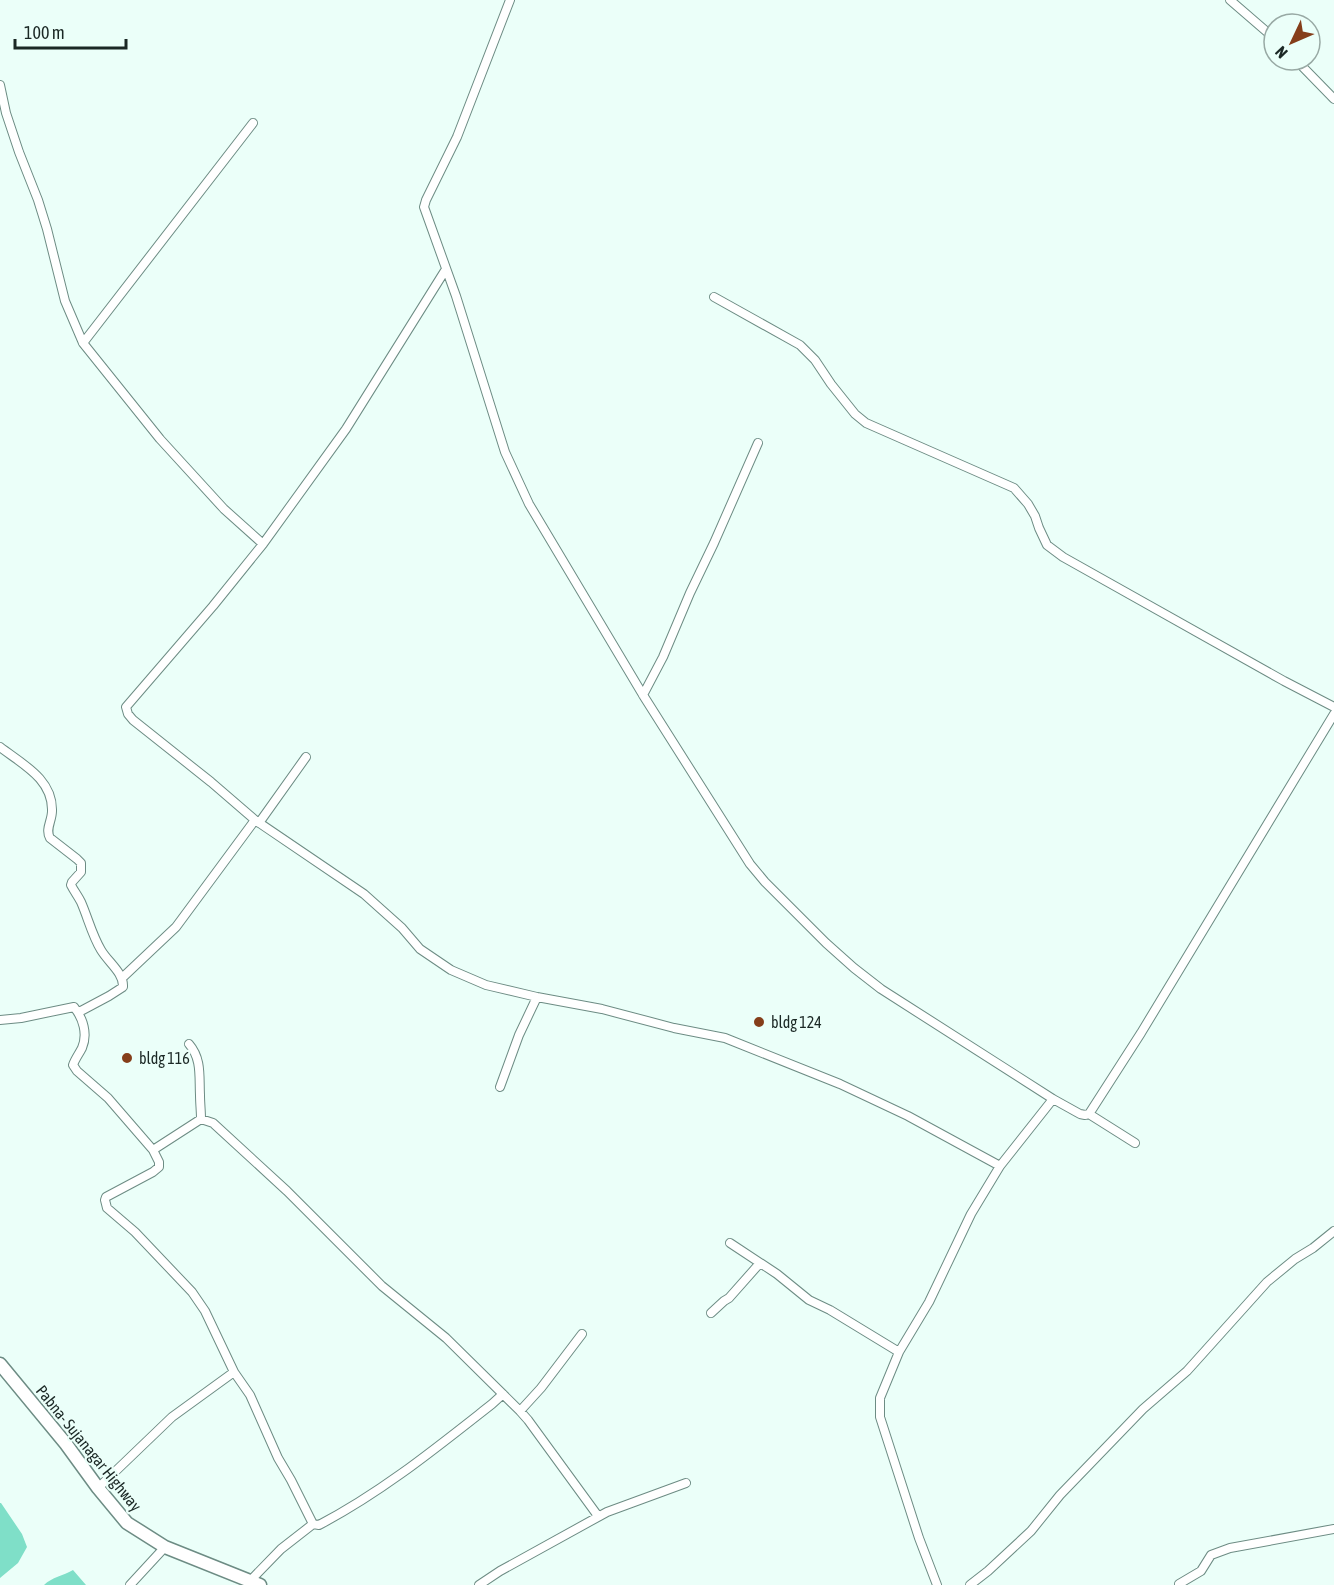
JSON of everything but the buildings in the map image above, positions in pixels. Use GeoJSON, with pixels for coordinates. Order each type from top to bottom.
{"type":"FeatureCollection","features":[{"type":"Feature","properties":{"kind":"main road","name":"Pabna- Sujanagar Highway"},"geometry":{"type":"LineString","coordinates":[[0,1364],[127,1523],[165,1547],[255,1583]]}},
{"type":"Feature","properties":{"kind":"street"},"geometry":{"type":"LineString","coordinates":[[510,0],[457,137],[424,207],[505,452],[529,504],[644,695],[750,864],[765,882],[847,962],[881,989],[1053,1099],[1080,1114],[1089,1114],[1135,1143]]}},
{"type":"Feature","properties":{"kind":"street"},"geometry":{"type":"LineString","coordinates":[[1230,0],[1262,28]]}},
{"type":"Feature","properties":{"kind":"street"},"geometry":{"type":"LineString","coordinates":[[1308,72],[1334,99]]}},
{"type":"Feature","properties":{"kind":"street"},"geometry":{"type":"LineString","coordinates":[[0,85],[15,142],[47,229],[65,301],[82,343],[160,439],[224,509],[263,544]]}},
{"type":"Feature","properties":{"kind":"street"},"geometry":{"type":"LineString","coordinates":[[82,343],[253,123]]}},
{"type":"Feature","properties":{"kind":"street"},"geometry":{"type":"LineString","coordinates":[[446,269],[346,429],[263,544],[126,707],[128,714],[257,821],[364,894],[402,928],[420,948],[451,970],[486,985],[724,1038],[850,1088],[908,1116],[1000,1166]]}},
{"type":"Feature","properties":{"kind":"street"},"geometry":{"type":"LineString","coordinates":[[714,297],[800,345],[815,360],[855,414],[866,423],[1014,488],[1035,516],[1047,545],[1063,557],[1334,707]]}},
{"type":"Feature","properties":{"kind":"street"},"geometry":{"type":"LineString","coordinates":[[644,695],[758,443]]}},
{"type":"Feature","properties":{"kind":"street"},"geometry":{"type":"LineString","coordinates":[[1089,1114],[1142,1033],[1334,714]]}},
{"type":"Feature","properties":{"kind":"street"},"geometry":{"type":"LineString","coordinates":[[0,747],[40,777],[46,787],[52,811],[48,834],[81,863],[81,872],[71,885],[102,951],[124,984],[123,987],[79,1012]]}},
{"type":"Feature","properties":{"kind":"street"},"geometry":{"type":"LineString","coordinates":[[122,978],[176,927],[306,757]]}},
{"type":"Feature","properties":{"kind":"street"},"geometry":{"type":"LineString","coordinates":[[500,1087],[519,1035],[537,997]]}},
{"type":"Feature","properties":{"kind":"street"},"geometry":{"type":"LineString","coordinates":[[0,1020],[21,1018],[74,1006],[79,1012],[86,1037],[73,1065],[76,1071],[108,1098],[153,1150],[159,1162],[159,1167],[153,1172],[106,1197],[107,1208],[135,1232],[192,1292],[205,1311],[234,1372],[250,1395],[278,1458],[313,1524],[319,1526],[394,1480],[503,1394]]}},
{"type":"Feature","properties":{"kind":"street"},"geometry":{"type":"LineString","coordinates":[[189,1044],[196,1056],[201,1073],[199,1092],[201,1119]]}},
{"type":"Feature","properties":{"kind":"street"},"geometry":{"type":"LineString","coordinates":[[937,1585],[919,1538],[880,1417],[880,1398],[899,1352],[929,1302],[971,1214],[1000,1166],[1053,1099]]}},
{"type":"Feature","properties":{"kind":"street"},"geometry":{"type":"LineString","coordinates":[[153,1150],[201,1119]]}},
{"type":"Feature","properties":{"kind":"street"},"geometry":{"type":"LineString","coordinates":[[201,1119],[213,1123],[287,1191],[382,1286],[446,1338],[503,1394],[535,1429],[598,1516]]}},
{"type":"Feature","properties":{"kind":"street"},"geometry":{"type":"LineString","coordinates":[[970,1585],[1031,1531],[1060,1495],[1143,1409],[1187,1371],[1268,1282],[1334,1231]]}},
{"type":"Feature","properties":{"kind":"street"},"geometry":{"type":"LineString","coordinates":[[730,1243],[777,1274],[809,1300],[830,1310],[899,1352]]}},
{"type":"Feature","properties":{"kind":"street"},"geometry":{"type":"LineString","coordinates":[[711,1313],[729,1298],[760,1263]]}},
{"type":"Feature","properties":{"kind":"street"},"geometry":{"type":"LineString","coordinates":[[520,1411],[541,1388],[582,1334]]}},
{"type":"Feature","properties":{"kind":"street"},"geometry":{"type":"LineString","coordinates":[[98,1488],[172,1417],[234,1372]]}},
{"type":"Feature","properties":{"kind":"street"},"geometry":{"type":"LineString","coordinates":[[479,1585],[606,1512],[686,1483]]}},
{"type":"Feature","properties":{"kind":"street"},"geometry":{"type":"LineString","coordinates":[[255,1583],[281,1549],[313,1524]]}},
{"type":"Feature","properties":{"kind":"street"},"geometry":{"type":"LineString","coordinates":[[1179,1585],[1201,1571],[1211,1555],[1230,1548],[1334,1529]]}},
{"type":"Feature","properties":{"kind":"street"},"geometry":{"type":"LineString","coordinates":[[130,1585],[165,1547]]}},
{"type":"Feature","properties":{"kind":"shaded area"},"geometry":{"type":"Polygon","coordinates":[[[0,1503],[22,1534],[27,1547],[18,1563],[0,1578],[0,1503]]]}},
{"type":"Feature","properties":{"kind":"shaded area"},"geometry":{"type":"Polygon","coordinates":[[[73,1570],[86,1585],[44,1585],[50,1580],[73,1570]]]}},
{"type":"Feature","properties":{"kind":"place","name":"bldg 124"},"geometry":{"type":"Point","coordinates":[759,1022]}},
{"type":"Feature","properties":{"kind":"place","name":"bldg 116"},"geometry":{"type":"Point","coordinates":[127,1058]}}]}
